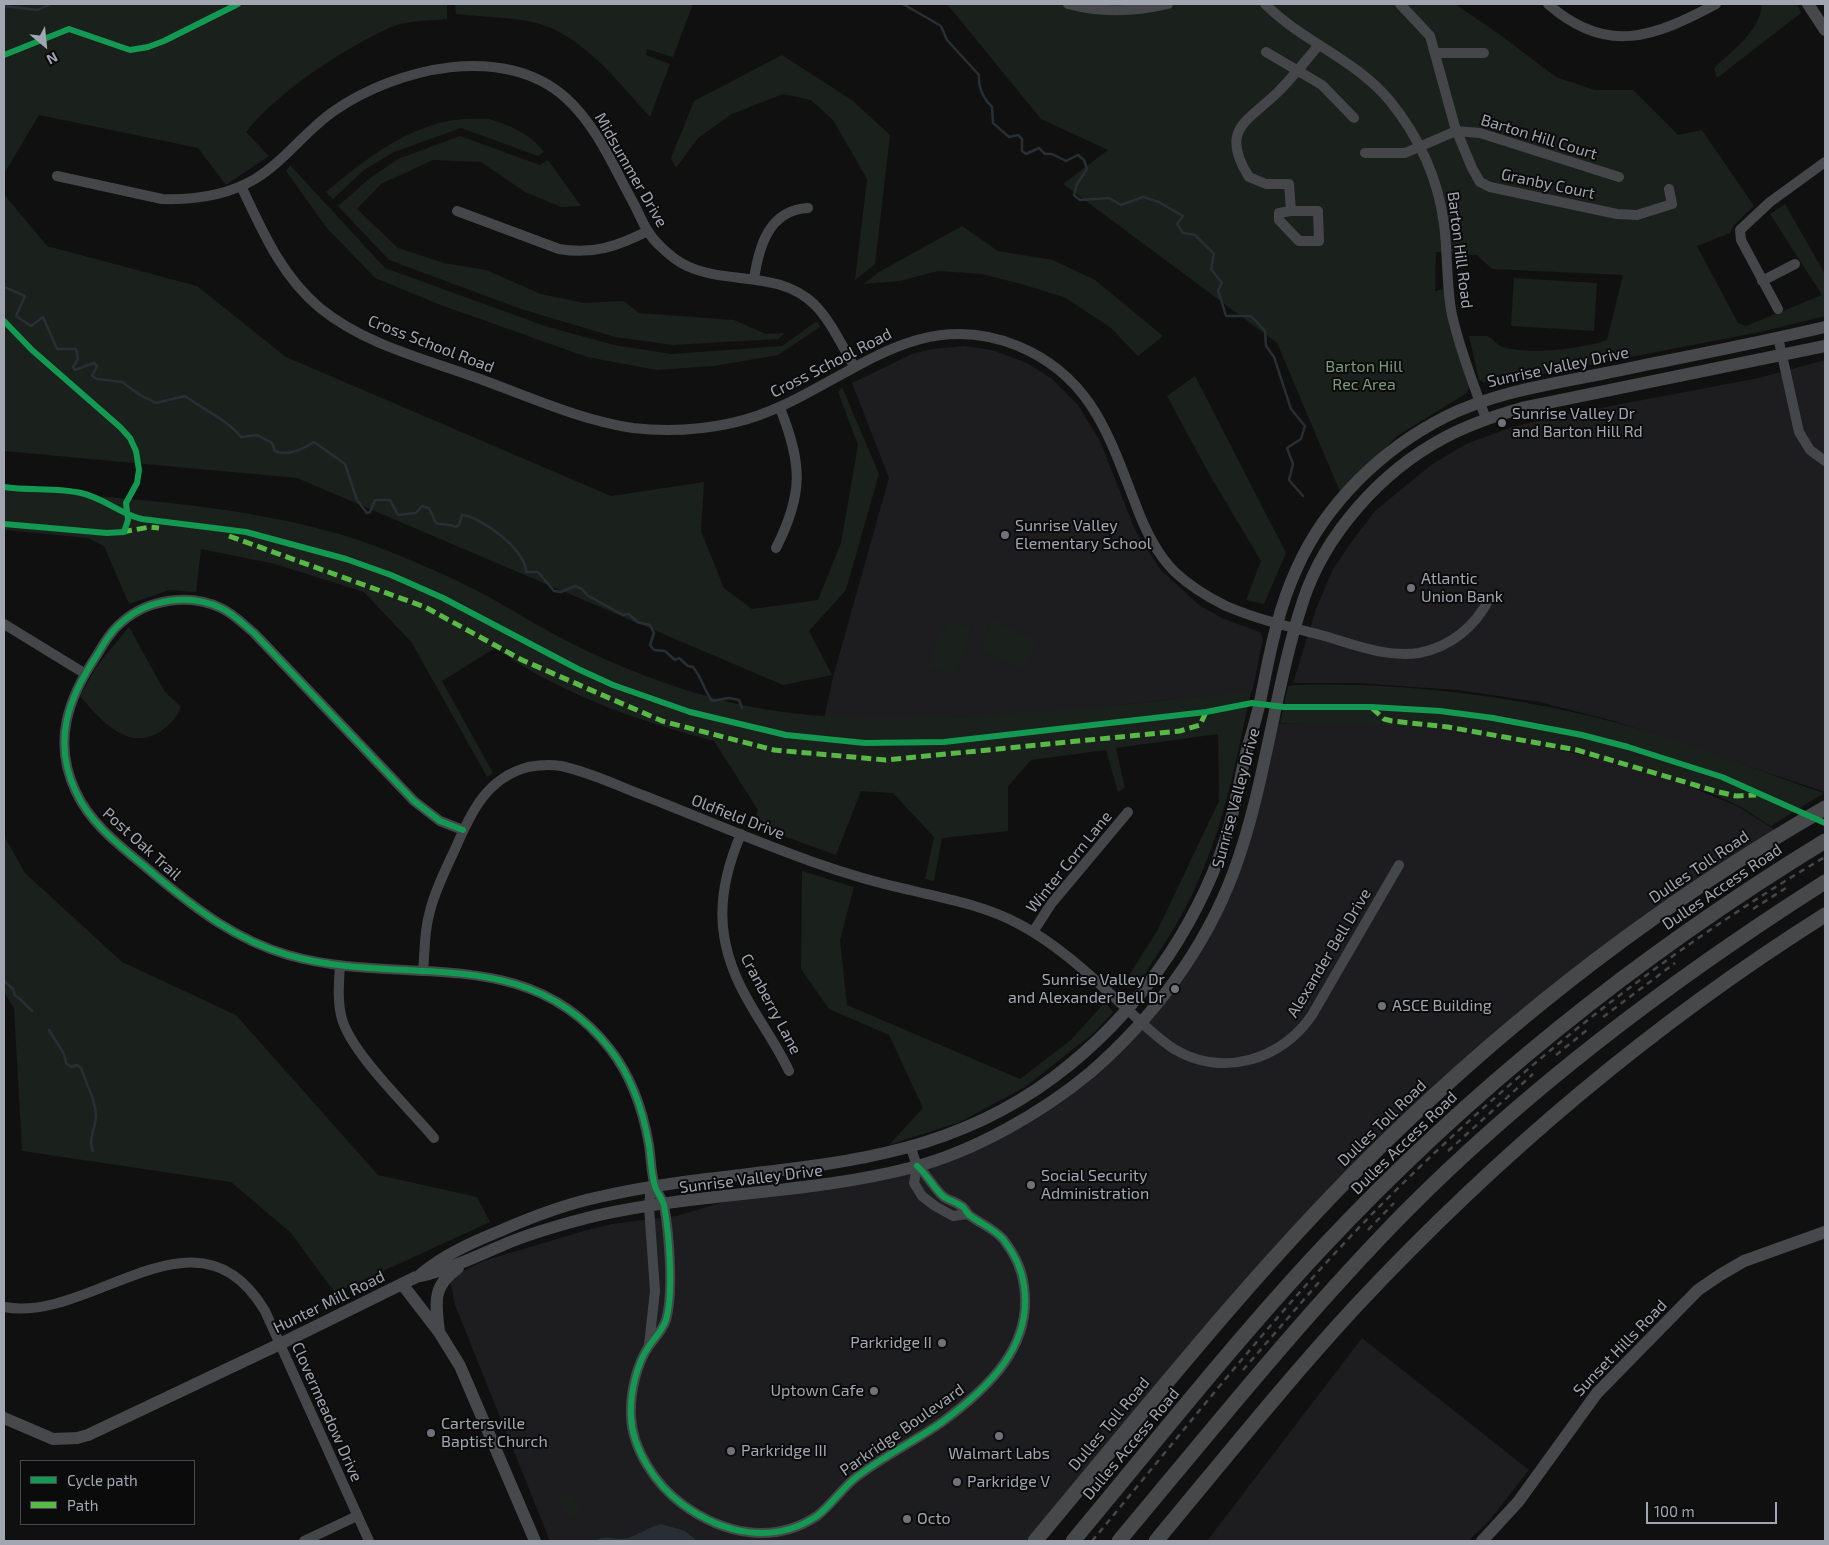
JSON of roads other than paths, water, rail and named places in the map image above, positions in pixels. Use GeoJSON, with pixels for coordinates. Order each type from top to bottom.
{"type":"FeatureCollection","features":[{"type":"Feature","properties":{"kind":"highway","name":"Dulles Toll Road"},"geometry":{"type":"LineString","coordinates":[[1035,1541],[1258,1276],[1302,1227],[1411,1118],[1504,1035],[1589,966],[1686,896],[1825,808]]}},
{"type":"Feature","properties":{"kind":"highway","name":"Dulles Access Road"},"geometry":{"type":"LineString","coordinates":[[1073,1541],[1322,1248],[1430,1140],[1531,1050],[1617,982],[1717,910],[1825,841]]}},
{"type":"Feature","properties":{"kind":"highway"},"geometry":{"type":"LineString","coordinates":[[1119,1541],[1311,1313],[1406,1212],[1471,1149],[1573,1061],[1662,991],[1825,882]]}},
{"type":"Feature","properties":{"kind":"highway"},"geometry":{"type":"LineString","coordinates":[[1156,1541],[1353,1310],[1480,1181],[1557,1113],[1650,1038],[1716,988],[1825,915]]}},
{"type":"Feature","properties":{"kind":"highway"},"geometry":{"type":"LineString","coordinates":[[1025,1541],[1117,1443]]}},
{"type":"Feature","properties":{"kind":"highway"},"geometry":{"type":"LineString","coordinates":[[1162,1541],[1210,1476]]}},
{"type":"Feature","properties":{"kind":"main road"},"geometry":{"type":"LineString","coordinates":[[1808,4],[1825,30]]}},
{"type":"Feature","properties":{"kind":"main road","name":"Sunrise Valley Drive"},"geometry":{"type":"LineString","coordinates":[[402,1284],[419,1276],[450,1254],[524,1220],[593,1198],[655,1187],[832,1165],[911,1148],[966,1126],[1025,1096],[1087,1050],[1128,1010],[1170,953],[1210,880],[1232,815],[1277,622],[1305,551],[1346,493],[1379,462],[1414,435],[1447,416],[1480,402],[1533,387],[1825,327]]}},
{"type":"Feature","properties":{"kind":"main road","name":"Sunrise Valley Drive"},"geometry":{"type":"LineString","coordinates":[[419,1276],[438,1272],[543,1231],[593,1217],[664,1204],[823,1184],[917,1166],[999,1132],[1054,1100],[1089,1073],[1141,1022],[1162,997],[1196,948],[1233,872],[1253,805],[1303,599],[1317,568],[1335,539],[1366,498],[1424,450],[1486,419],[1522,408],[1825,346]]}},
{"type":"Feature","properties":{"kind":"main road","name":"Sunset Hills Road"},"geometry":{"type":"LineString","coordinates":[[1482,1541],[1518,1502],[1597,1393],[1698,1290],[1730,1268],[1751,1258],[1825,1232]]}},
{"type":"Feature","properties":{"kind":"main road"},"geometry":{"type":"LineString","coordinates":[[439,1332],[435,1301],[437,1294],[449,1276],[472,1259]]}},
{"type":"Feature","properties":{"kind":"main road","name":"Hunter Mill Road"},"geometry":{"type":"LineString","coordinates":[[4,1418],[47,1437],[63,1440],[76,1438],[148,1408],[402,1284],[439,1332],[460,1366],[535,1541]]}},
{"type":"Feature","properties":{"kind":"street"},"geometry":{"type":"LineString","coordinates":[[1068,4],[1088,9],[1132,11],[1168,4]]}},
{"type":"Feature","properties":{"kind":"street","name":"Barton Hill Road"},"geometry":{"type":"LineString","coordinates":[[1265,4],[1295,29],[1343,59],[1374,84],[1405,122],[1420,146],[1435,179],[1440,200],[1452,314],[1464,360],[1486,419]]}},
{"type":"Feature","properties":{"kind":"street","name":"Granby Court"},"geometry":{"type":"LineString","coordinates":[[1400,4],[1430,36],[1436,53],[1446,101],[1456,131],[1480,182],[1490,187],[1617,214],[1636,215],[1672,204],[1669,189]]}},
{"type":"Feature","properties":{"kind":"street"},"geometry":{"type":"LineString","coordinates":[[1548,4],[1585,29],[1617,38],[1633,37],[1664,28],[1716,4]]}},
{"type":"Feature","properties":{"kind":"street"},"geometry":{"type":"LineString","coordinates":[[1291,211],[1289,184],[1266,184],[1249,177],[1235,148],[1239,129],[1247,117],[1271,98],[1319,45]]}},
{"type":"Feature","properties":{"kind":"street"},"geometry":{"type":"LineString","coordinates":[[1266,52],[1322,85],[1354,118]]}},
{"type":"Feature","properties":{"kind":"street"},"geometry":{"type":"LineString","coordinates":[[1436,53],[1484,53]]}},
{"type":"Feature","properties":{"kind":"street","name":"Midsummer Drive"},"geometry":{"type":"LineString","coordinates":[[57,176],[162,199],[199,198],[241,186],[276,165],[304,136],[334,111],[380,85],[426,71],[446,68],[511,70],[542,81],[566,98],[577,109],[596,136],[648,231],[659,245],[685,265],[718,274],[754,279],[792,289],[814,305],[829,324],[854,366]]}},
{"type":"Feature","properties":{"kind":"street","name":"Barton Hill Court"},"geometry":{"type":"LineString","coordinates":[[1365,153],[1405,153],[1456,131],[1480,133],[1619,177]]}},
{"type":"Feature","properties":{"kind":"street"},"geometry":{"type":"LineString","coordinates":[[1778,309],[1741,240],[1740,230],[1770,202],[1825,162]]}},
{"type":"Feature","properties":{"kind":"street","name":"Cross School Road"},"geometry":{"type":"LineString","coordinates":[[241,186],[268,243],[289,276],[319,307],[368,338],[578,414],[617,425],[662,430],[688,429],[732,423],[780,408],[815,391],[854,366],[902,343],[936,335],[958,334],[997,339],[1013,344],[1047,361],[1078,388],[1096,412],[1110,440],[1146,529],[1174,572],[1207,597],[1247,614],[1393,654],[1422,652],[1436,648],[1460,635],[1479,615],[1489,598]]}},
{"type":"Feature","properties":{"kind":"street"},"geometry":{"type":"LineString","coordinates":[[754,279],[757,260],[768,230],[782,215],[799,208],[808,208]]}},
{"type":"Feature","properties":{"kind":"street"},"geometry":{"type":"LineString","coordinates":[[457,211],[559,249],[575,252],[601,250],[616,246],[648,231]]}},
{"type":"Feature","properties":{"kind":"street"},"geometry":{"type":"LineString","coordinates":[[1762,280],[1796,264]]}},
{"type":"Feature","properties":{"kind":"street"},"geometry":{"type":"LineString","coordinates":[[1778,337],[1799,432],[1810,450],[1825,461]]}},
{"type":"Feature","properties":{"kind":"street"},"geometry":{"type":"LineString","coordinates":[[776,548],[792,515],[798,476],[793,440],[780,408]]}},
{"type":"Feature","properties":{"kind":"street","name":"Post Oak Trail"},"geometry":{"type":"LineString","coordinates":[[463,830],[440,821],[414,802],[254,633],[236,617],[214,604],[191,600],[173,600],[141,609],[120,623],[84,673],[69,706],[64,747],[69,774],[75,791],[92,818],[184,899],[229,930],[286,955],[340,965],[493,978],[523,985],[561,1004],[592,1029],[618,1059],[636,1093],[647,1135],[655,1187]]}},
{"type":"Feature","properties":{"kind":"street"},"geometry":{"type":"LineString","coordinates":[[4,624],[84,673]]}},
{"type":"Feature","properties":{"kind":"street","name":"Oldfield Drive"},"geometry":{"type":"LineString","coordinates":[[423,971],[429,913],[463,830],[482,796],[501,780],[525,768],[550,765],[587,773],[741,834],[852,875],[968,903],[1014,921],[1033,932],[1071,960],[1141,1022]]}},
{"type":"Feature","properties":{"kind":"street","name":"Winter Corn Lane"},"geometry":{"type":"LineString","coordinates":[[1033,932],[1052,904],[1128,812]]}},
{"type":"Feature","properties":{"kind":"street","name":"Cranberry Lane"},"geometry":{"type":"LineString","coordinates":[[741,834],[729,866],[723,891],[721,916],[727,953],[745,995],[789,1071]]}},
{"type":"Feature","properties":{"kind":"street","name":"Alexander Bell Drive"},"geometry":{"type":"LineString","coordinates":[[1141,1022],[1176,1050],[1204,1061],[1218,1063],[1246,1061],[1280,1047],[1296,1035],[1312,1015],[1399,865]]}},
{"type":"Feature","properties":{"kind":"street"},"geometry":{"type":"LineString","coordinates":[[340,965],[340,1008],[348,1034],[367,1060],[434,1138]]}},
{"type":"Feature","properties":{"kind":"street","name":"Parkridge Boulevard"},"geometry":{"type":"LineString","coordinates":[[911,1148],[917,1166],[914,1183],[922,1196],[953,1216],[968,1214]]}},
{"type":"Feature","properties":{"kind":"street","name":"Parkridge Boulevard"},"geometry":{"type":"LineString","coordinates":[[655,1187],[649,1207],[655,1291],[650,1346],[636,1378],[631,1398],[632,1429],[645,1459],[672,1497],[722,1529],[749,1535],[775,1534],[800,1526],[820,1514],[853,1480],[935,1427],[967,1402],[1000,1369],[1019,1340],[1026,1300],[1022,1273],[1003,1240],[990,1227],[968,1214],[962,1206],[941,1195],[930,1177],[917,1166]]}},
{"type":"Feature","properties":{"kind":"street","name":"Parkridge Boulevard"},"geometry":{"type":"LineString","coordinates":[[650,1346],[660,1335],[668,1312],[669,1274],[664,1204],[655,1187]]}},
{"type":"Feature","properties":{"kind":"street","name":"Clovermeadow Drive"},"geometry":{"type":"LineString","coordinates":[[4,1307],[16,1310],[43,1308],[160,1266],[184,1262],[200,1263],[230,1274],[250,1290],[265,1311],[369,1541]]}},
{"type":"Feature","properties":{"kind":"street"},"geometry":{"type":"LineString","coordinates":[[304,1541],[357,1516]]}},
{"type":"Feature","properties":{"kind":"waterway"},"geometry":{"type":"LineString","coordinates":[[4,6],[38,10],[50,4]]}},
{"type":"Feature","properties":{"kind":"waterway"},"geometry":{"type":"LineString","coordinates":[[903,4],[941,26],[947,40],[979,75],[982,93],[992,107],[993,123],[1009,137],[1018,135],[1022,139],[1022,151],[1026,154],[1039,148],[1045,154],[1052,154],[1066,161],[1078,155],[1084,160],[1087,169],[1077,184],[1074,195],[1080,200],[1109,198],[1121,205],[1143,197],[1159,202],[1183,216],[1177,224],[1183,233],[1195,235],[1214,254],[1211,269],[1222,283],[1218,290],[1226,316],[1251,316],[1265,331],[1266,346],[1274,357],[1291,409],[1305,426],[1301,439],[1287,448],[1293,464],[1289,480],[1303,496]]}},
{"type":"Feature","properties":{"kind":"waterway"},"geometry":{"type":"LineString","coordinates":[[4,287],[25,296],[16,316],[31,326],[43,317],[57,349],[76,349],[78,359],[73,367],[75,370],[94,363],[97,366],[92,376],[97,379],[122,382],[140,395],[156,403],[185,396],[222,420],[241,437],[257,435],[272,443],[275,451],[280,453],[290,453],[314,442],[345,464],[357,500],[367,513],[370,512],[375,500],[390,500],[398,515],[416,513],[422,506],[429,508],[436,523],[439,524],[456,527],[459,525],[462,515],[481,522],[502,536],[511,545],[519,555],[526,572],[538,572],[554,591],[561,592],[575,586],[623,615],[629,614],[637,622],[650,625],[654,633],[650,645],[654,650],[665,651],[675,660],[679,658],[688,666],[693,667],[712,701],[729,698],[739,700],[742,708]]}},
{"type":"Feature","properties":{"kind":"waterway"},"geometry":{"type":"LineString","coordinates":[[4,981],[13,989],[15,996],[32,1011]]}},
{"type":"Feature","properties":{"kind":"waterway"},"geometry":{"type":"LineString","coordinates":[[49,1030],[64,1054],[66,1063],[71,1067],[77,1065],[81,1068],[90,1092],[96,1111],[91,1139],[93,1151]]}},
{"type":"Feature","properties":{"kind":"railway"},"geometry":{"type":"LineString","coordinates":[[1092,1541],[1302,1290],[1376,1210],[1427,1160],[1534,1064],[1646,975],[1764,894],[1825,857]]}},
{"type":"Feature","properties":{"kind":"railway"},"geometry":{"type":"LineString","coordinates":[[1753,909],[1789,886]]}},
{"type":"Feature","properties":{"kind":"railway"},"geometry":{"type":"LineString","coordinates":[[1603,1017],[1675,963]]}},
{"type":"Feature","properties":{"kind":"railway"},"geometry":{"type":"LineString","coordinates":[[1556,1055],[1587,1030]]}},
{"type":"Feature","properties":{"kind":"railway"},"geometry":{"type":"LineString","coordinates":[[1448,1151],[1533,1074]]}},
{"type":"Feature","properties":{"kind":"railway"},"geometry":{"type":"LineString","coordinates":[[1368,1230],[1394,1203]]}},
{"type":"Feature","properties":{"kind":"railway"},"geometry":{"type":"LineString","coordinates":[[1243,1370],[1320,1281]]}},
{"type":"Feature","properties":{"kind":"place","name":"Sunrise Valley Dr and Barton Hill Rd"},"geometry":{"type":"Point","coordinates":[1502,423]}},
{"type":"Feature","properties":{"kind":"place","name":"Sunrise Valley Elementary School"},"geometry":{"type":"Point","coordinates":[1005,535]}},
{"type":"Feature","properties":{"kind":"place","name":"Atlantic Union Bank"},"geometry":{"type":"Point","coordinates":[1411,588]}},
{"type":"Feature","properties":{"kind":"place","name":"Sunrise Valley Dr and Alexander Bell Dr"},"geometry":{"type":"Point","coordinates":[1175,989]}},
{"type":"Feature","properties":{"kind":"place","name":"ASCE Building"},"geometry":{"type":"Point","coordinates":[1382,1006]}},
{"type":"Feature","properties":{"kind":"place","name":"Social Security Administration"},"geometry":{"type":"Point","coordinates":[1031,1185]}},
{"type":"Feature","properties":{"kind":"place","name":"Parkridge II"},"geometry":{"type":"Point","coordinates":[942,1343]}},
{"type":"Feature","properties":{"kind":"place","name":"Uptown Cafe"},"geometry":{"type":"Point","coordinates":[874,1391]}},
{"type":"Feature","properties":{"kind":"place","name":"Cartersville Baptist Church"},"geometry":{"type":"Point","coordinates":[431,1433]}},
{"type":"Feature","properties":{"kind":"place","name":"Walmart Labs"},"geometry":{"type":"Point","coordinates":[999,1436]}},
{"type":"Feature","properties":{"kind":"place","name":"Parkridge III"},"geometry":{"type":"Point","coordinates":[731,1451]}},
{"type":"Feature","properties":{"kind":"place","name":"Parkridge V"},"geometry":{"type":"Point","coordinates":[957,1482]}},
{"type":"Feature","properties":{"kind":"place","name":"Octo"},"geometry":{"type":"Point","coordinates":[907,1519]}},
{"type":"Feature","properties":{"kind":"park label","name":"Barton Hill Rec Area"},"geometry":{"type":"Point","coordinates":[1364,376]}}]}
